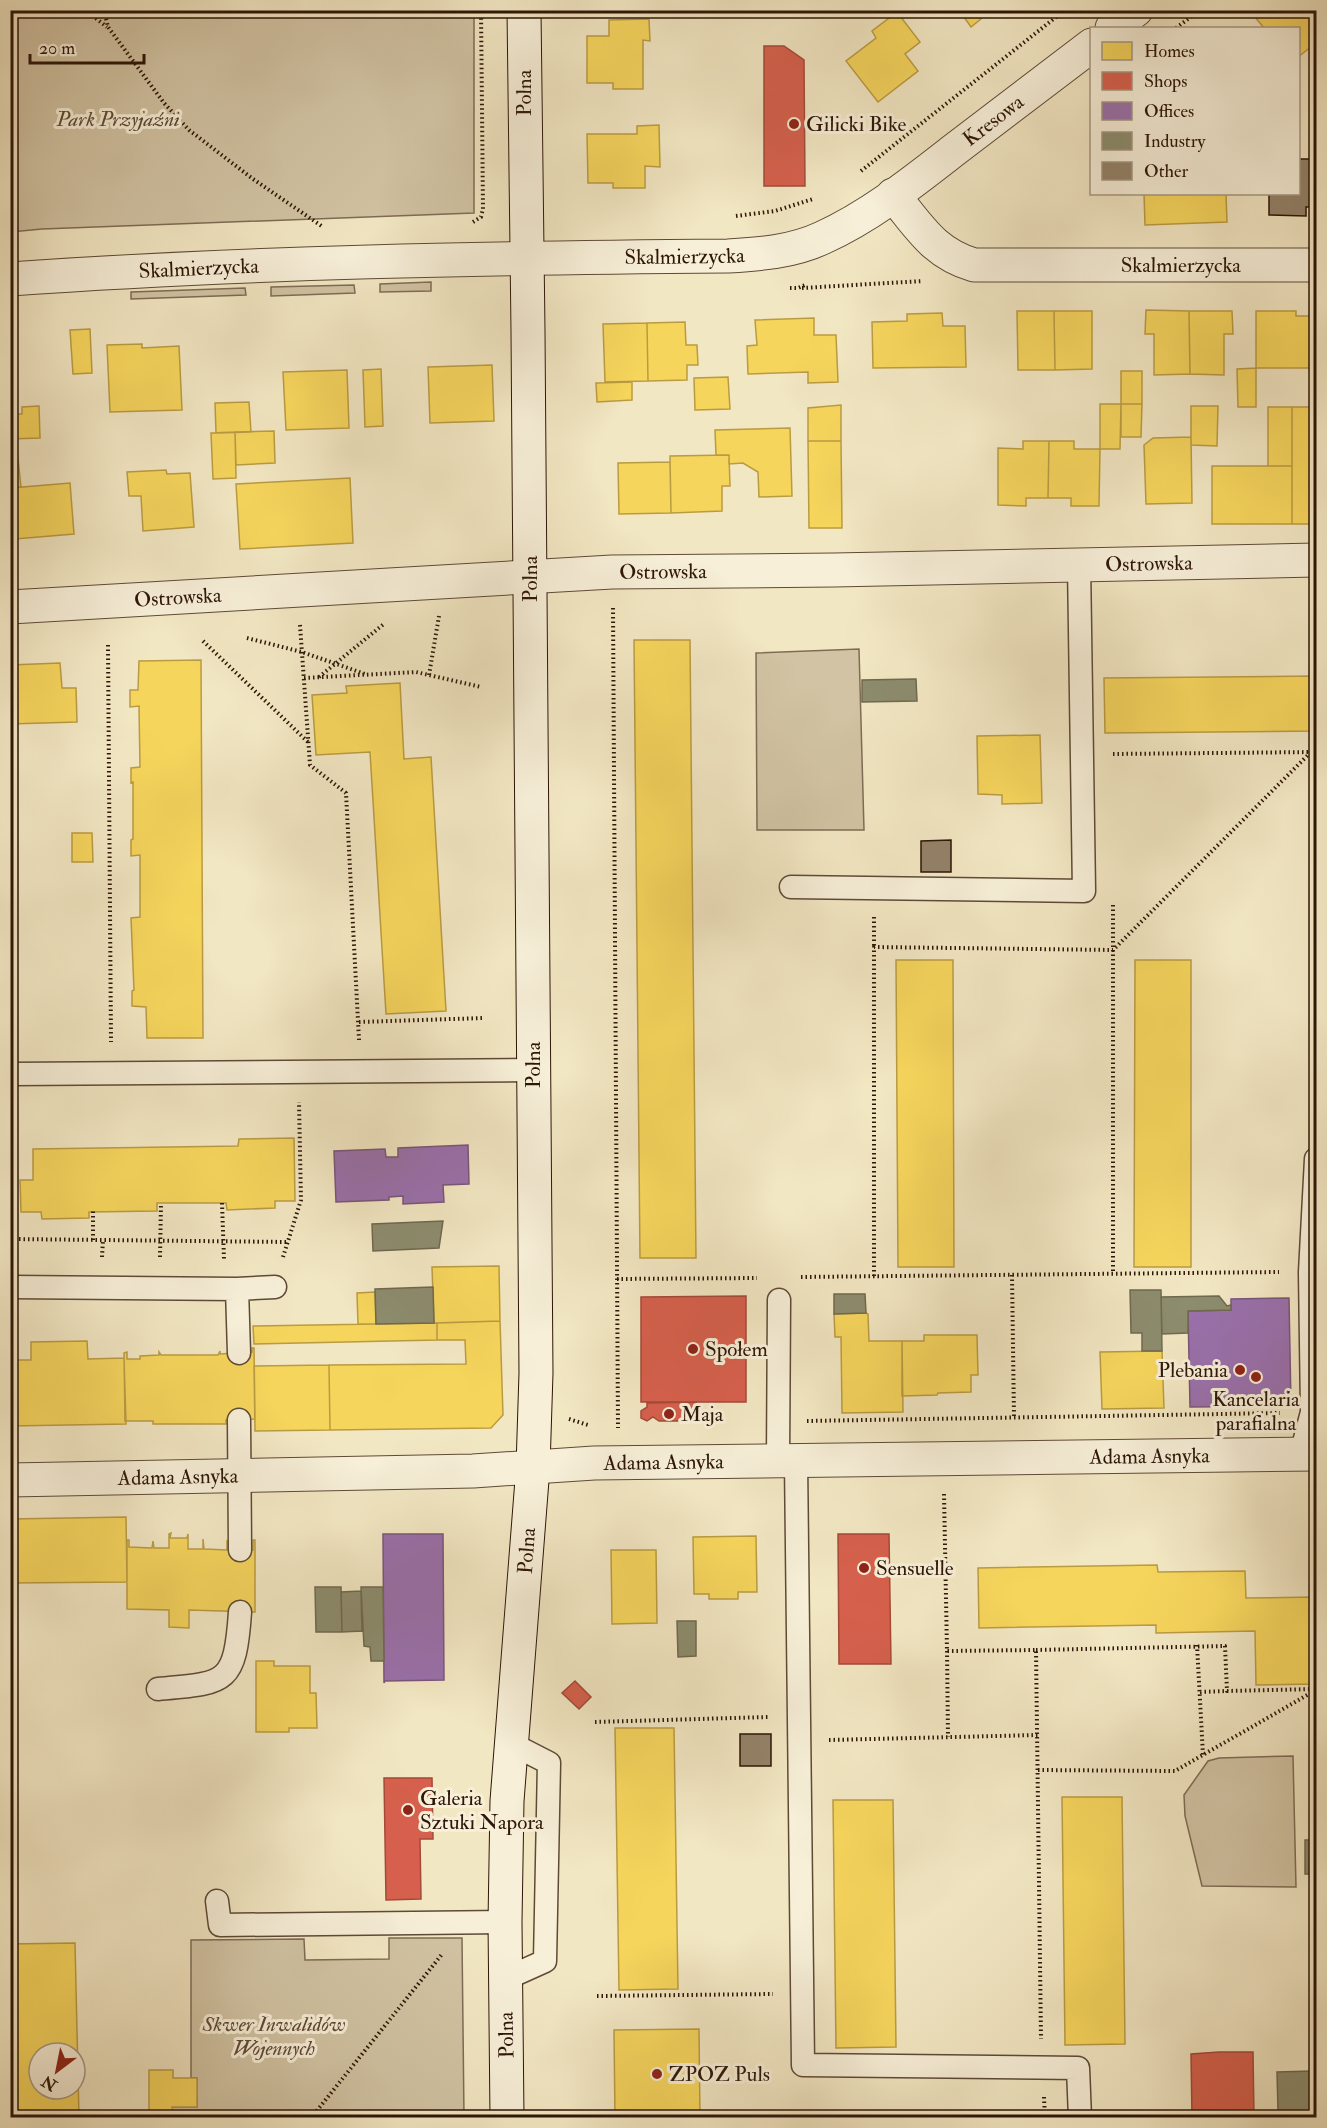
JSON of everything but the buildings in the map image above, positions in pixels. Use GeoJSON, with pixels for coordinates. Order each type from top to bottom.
{"type":"FeatureCollection","features":[{"type":"Feature","properties":{"kind":"street","name":"Polna"},"geometry":{"type":"LineString","coordinates":[[507,2118],[505,1847],[510,1743],[534,1467],[536,1373],[524,10]]}},
{"type":"Feature","properties":{"kind":"street"},"geometry":{"type":"LineString","coordinates":[[1113,27],[1136,10]]}},
{"type":"Feature","properties":{"kind":"street","name":"Kresowa"},"geometry":{"type":"LineString","coordinates":[[893,195],[1090,47]]}},
{"type":"Feature","properties":{"kind":"street","name":"Skalmierzycka"},"geometry":{"type":"LineString","coordinates":[[10,279],[99,273],[762,254],[793,248],[820,239],[846,226],[893,195],[934,245],[946,254],[974,265],[1317,265]]}},
{"type":"Feature","properties":{"kind":"street","name":"Ostrowska"},"geometry":{"type":"LineString","coordinates":[[10,607],[612,572],[1317,560]]}},
{"type":"Feature","properties":{"kind":"street","name":"Adama Asnyka"},"geometry":{"type":"LineString","coordinates":[[10,1480],[473,1471],[594,1463],[1309,1454]]}},
{"type":"Feature","properties":{"kind":"lane"},"geometry":{"type":"LineString","coordinates":[[791,887],[1084,891],[1079,564]]}},
{"type":"Feature","properties":{"kind":"lane"},"geometry":{"type":"LineString","coordinates":[[12,1074],[533,1070]]}},
{"type":"Feature","properties":{"kind":"lane"},"geometry":{"type":"LineString","coordinates":[[1309,1454],[1312,1412],[1310,1272],[1316,1160]]}},
{"type":"Feature","properties":{"kind":"lane"},"geometry":{"type":"LineString","coordinates":[[11,1287],[230,1289],[275,1287]]}},
{"type":"Feature","properties":{"kind":"lane"},"geometry":{"type":"LineString","coordinates":[[230,1289],[238,1353]]}},
{"type":"Feature","properties":{"kind":"lane"},"geometry":{"type":"LineString","coordinates":[[779,1300],[778,1424],[787,1461],[799,1741],[803,2065],[1078,2068],[1080,2118]]}},
{"type":"Feature","properties":{"kind":"lane"},"geometry":{"type":"LineString","coordinates":[[239,1420],[240,1550]]}},
{"type":"Feature","properties":{"kind":"lane"},"geometry":{"type":"LineString","coordinates":[[158,1689],[208,1684],[222,1677],[232,1665],[238,1647],[240,1612]]}},
{"type":"Feature","properties":{"kind":"lane"},"geometry":{"type":"LineString","coordinates":[[505,1979],[545,1961],[546,1949],[549,1763],[510,1743]]}},
{"type":"Feature","properties":{"kind":"lane"},"geometry":{"type":"LineString","coordinates":[[217,1902],[220,1925],[505,1922]]}},
{"type":"Feature","properties":{"kind":"path"},"geometry":{"type":"LineString","coordinates":[[85,10],[108,27],[164,103],[189,130],[253,179],[323,227],[312,228]]}},
{"type":"Feature","properties":{"kind":"path"},"geometry":{"type":"LineString","coordinates":[[104,10],[108,27]]}},
{"type":"Feature","properties":{"kind":"path"},"geometry":{"type":"LineString","coordinates":[[468,224],[481,217],[483,209],[481,10]]}},
{"type":"Feature","properties":{"kind":"path"},"geometry":{"type":"LineString","coordinates":[[856,175],[1065,10]]}},
{"type":"Feature","properties":{"kind":"path"},"geometry":{"type":"LineString","coordinates":[[1177,27],[1200,10]]}},
{"type":"Feature","properties":{"kind":"path"},"geometry":{"type":"LineString","coordinates":[[731,217],[775,211],[819,197]]}},
{"type":"Feature","properties":{"kind":"path"},"geometry":{"type":"LineString","coordinates":[[786,288],[944,280],[974,265]]}},
{"type":"Feature","properties":{"kind":"path"},"geometry":{"type":"LineString","coordinates":[[798,288],[808,283]]}},
{"type":"Feature","properties":{"kind":"path"},"geometry":{"type":"LineString","coordinates":[[612,572],[618,1428]]}},
{"type":"Feature","properties":{"kind":"path"},"geometry":{"type":"LineString","coordinates":[[429,675],[439,614]]}},
{"type":"Feature","properties":{"kind":"path"},"geometry":{"type":"LineString","coordinates":[[318,678],[390,619]]}},
{"type":"Feature","properties":{"kind":"path"},"geometry":{"type":"LineString","coordinates":[[299,620],[310,765],[346,793],[360,1071]]}},
{"type":"Feature","properties":{"kind":"path"},"geometry":{"type":"LineString","coordinates":[[247,638],[302,652],[369,675]]}},
{"type":"Feature","properties":{"kind":"path"},"geometry":{"type":"LineString","coordinates":[[203,640],[309,743]]}},
{"type":"Feature","properties":{"kind":"path"},"geometry":{"type":"LineString","coordinates":[[108,645],[111,1073]]}},
{"type":"Feature","properties":{"kind":"path"},"geometry":{"type":"LineString","coordinates":[[304,678],[417,672],[481,687]]}},
{"type":"Feature","properties":{"kind":"path"},"geometry":{"type":"LineString","coordinates":[[1106,754],[1314,752]]}},
{"type":"Feature","properties":{"kind":"path"},"geometry":{"type":"LineString","coordinates":[[874,1276],[874,947],[1113,950],[1314,752]]}},
{"type":"Feature","properties":{"kind":"path"},"geometry":{"type":"LineString","coordinates":[[1113,754],[1113,765]]}},
{"type":"Feature","properties":{"kind":"path"},"geometry":{"type":"LineString","coordinates":[[1113,904],[1113,1274]]}},
{"type":"Feature","properties":{"kind":"path"},"geometry":{"type":"LineString","coordinates":[[359,1022],[484,1017]]}},
{"type":"Feature","properties":{"kind":"path"},"geometry":{"type":"LineString","coordinates":[[275,1287],[300,1200],[299,1071]]}},
{"type":"Feature","properties":{"kind":"path"},"geometry":{"type":"LineString","coordinates":[[10,1150],[12,1074]]}},
{"type":"Feature","properties":{"kind":"path"},"geometry":{"type":"LineString","coordinates":[[222,1203],[223,1241],[230,1289]]}},
{"type":"Feature","properties":{"kind":"path"},"geometry":{"type":"LineString","coordinates":[[160,1288],[161,1204]]}},
{"type":"Feature","properties":{"kind":"path"},"geometry":{"type":"LineString","coordinates":[[93,1211],[93,1240]]}},
{"type":"Feature","properties":{"kind":"path"},"geometry":{"type":"LineString","coordinates":[[10,1239],[288,1242]]}},
{"type":"Feature","properties":{"kind":"path"},"geometry":{"type":"LineString","coordinates":[[790,1277],[1310,1272]]}},
{"type":"Feature","properties":{"kind":"path"},"geometry":{"type":"LineString","coordinates":[[1012,1275],[1014,1417]]}},
{"type":"Feature","properties":{"kind":"path"},"geometry":{"type":"LineString","coordinates":[[617,1279],[767,1278]]}},
{"type":"Feature","properties":{"kind":"path"},"geometry":{"type":"LineString","coordinates":[[778,1424],[812,1420],[1312,1412]]}},
{"type":"Feature","properties":{"kind":"path"},"geometry":{"type":"LineString","coordinates":[[535,1413],[559,1414],[592,1427]]}},
{"type":"Feature","properties":{"kind":"path"},"geometry":{"type":"LineString","coordinates":[[610,1428],[629,1428]]}},
{"type":"Feature","properties":{"kind":"path"},"geometry":{"type":"LineString","coordinates":[[943,1460],[948,1737]]}},
{"type":"Feature","properties":{"kind":"path"},"geometry":{"type":"LineString","coordinates":[[1197,1645],[1203,1755]]}},
{"type":"Feature","properties":{"kind":"path"},"geometry":{"type":"LineString","coordinates":[[947,1651],[1225,1646],[1227,1691]]}},
{"type":"Feature","properties":{"kind":"path"},"geometry":{"type":"LineString","coordinates":[[1036,1650],[1042,2068],[1045,2118]]}},
{"type":"Feature","properties":{"kind":"path"},"geometry":{"type":"LineString","coordinates":[[1200,1692],[1317,1689]]}},
{"type":"Feature","properties":{"kind":"path"},"geometry":{"type":"LineString","coordinates":[[1038,1770],[1175,1771],[1317,1689]]}},
{"type":"Feature","properties":{"kind":"path"},"geometry":{"type":"LineString","coordinates":[[595,1722],[797,1716]]}},
{"type":"Feature","properties":{"kind":"path"},"geometry":{"type":"LineString","coordinates":[[799,1741],[1038,1735]]}},
{"type":"Feature","properties":{"kind":"path"},"geometry":{"type":"LineString","coordinates":[[311,2118],[468,1922]]}},
{"type":"Feature","properties":{"kind":"path"},"geometry":{"type":"LineString","coordinates":[[597,1996],[802,1993]]}},
{"type":"Feature","properties":{"kind":"green space","name":"Park Przyjaźni"},"geometry":{"type":"Polygon","coordinates":[[[10,11],[474,11],[474,213],[11,232],[10,11]]]}},
{"type":"Feature","properties":{"kind":"green space"},"geometry":{"type":"Polygon","coordinates":[[[431,282],[431,291],[380,292],[380,284],[431,282]]]}},
{"type":"Feature","properties":{"kind":"green space"},"geometry":{"type":"Polygon","coordinates":[[[354,285],[355,293],[271,296],[271,287],[354,285]]]}},
{"type":"Feature","properties":{"kind":"green space"},"geometry":{"type":"Polygon","coordinates":[[[245,288],[246,295],[131,299],[131,292],[245,288]]]}},
{"type":"Feature","properties":{"kind":"green space"},"geometry":{"type":"Polygon","coordinates":[[[859,649],[864,830],[757,830],[756,653],[859,649]]]}},
{"type":"Feature","properties":{"kind":"green space"},"geometry":{"type":"Polygon","coordinates":[[[1293,1756],[1296,1887],[1202,1886],[1185,1816],[1184,1795],[1208,1761],[1219,1758],[1293,1756]]]}},
{"type":"Feature","properties":{"kind":"green space","name":"Skwer Inwalidów Wojennych"},"geometry":{"type":"Polygon","coordinates":[[[389,1938],[462,1938],[464,2117],[173,2118],[172,2107],[197,2107],[197,2078],[191,2078],[191,1940],[304,1939],[305,1960],[389,1959],[389,1938]]]}},
{"type":"Feature","properties":{"kind":"place","name":"Gilicki Bike"},"geometry":{"type":"Point","coordinates":[794,124]}},
{"type":"Feature","properties":{"kind":"place","name":"Społem"},"geometry":{"type":"Point","coordinates":[693,1349]}},
{"type":"Feature","properties":{"kind":"place","name":"Plebania"},"geometry":{"type":"Point","coordinates":[1240,1370]}},
{"type":"Feature","properties":{"kind":"place","name":"Kancelaria parafialna"},"geometry":{"type":"Point","coordinates":[1256,1377]}},
{"type":"Feature","properties":{"kind":"place","name":"Maja"},"geometry":{"type":"Point","coordinates":[669,1414]}},
{"type":"Feature","properties":{"kind":"place","name":"Sensuelle"},"geometry":{"type":"Point","coordinates":[864,1568]}},
{"type":"Feature","properties":{"kind":"place","name":"Galeria Sztuki Napora"},"geometry":{"type":"Point","coordinates":[408,1810]}},
{"type":"Feature","properties":{"kind":"place","name":"ZPOZ Puls"},"geometry":{"type":"Point","coordinates":[657,2074]}}]}
